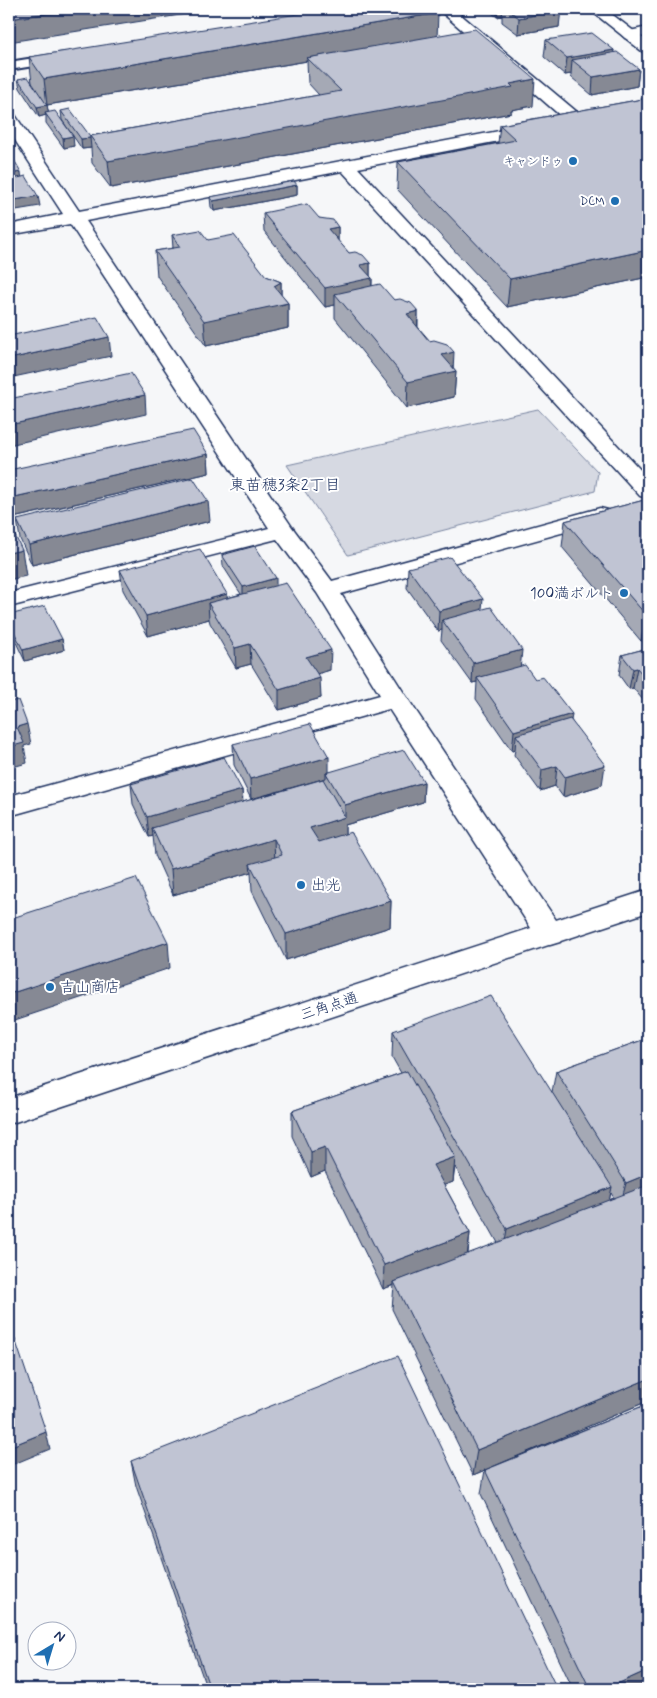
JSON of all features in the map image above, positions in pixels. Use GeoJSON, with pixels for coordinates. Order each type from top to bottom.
{"type":"FeatureCollection","features":[{"type":"Feature","properties":{"kind":"street"},"geometry":{"type":"LineString","coordinates":[[445,9],[577,122]]}},
{"type":"Feature","properties":{"kind":"street"},"geometry":{"type":"LineString","coordinates":[[596,9],[648,49]]}},
{"type":"Feature","properties":{"kind":"street"},"geometry":{"type":"LineString","coordinates":[[630,34],[648,31]]}},
{"type":"Feature","properties":{"kind":"street"},"geometry":{"type":"LineString","coordinates":[[9,230],[595,118]]}},
{"type":"Feature","properties":{"kind":"street"},"geometry":{"type":"LineString","coordinates":[[9,119],[17,146],[74,218],[283,531],[327,590],[395,699],[550,934]]}},
{"type":"Feature","properties":{"kind":"street"},"geometry":{"type":"LineString","coordinates":[[346,166],[648,491]]}},
{"type":"Feature","properties":{"kind":"street"},"geometry":{"type":"LineString","coordinates":[[327,590],[633,506]]}},
{"type":"Feature","properties":{"kind":"street"},"geometry":{"type":"LineString","coordinates":[[9,600],[283,531]]}},
{"type":"Feature","properties":{"kind":"street"},"geometry":{"type":"LineString","coordinates":[[9,806],[395,699]]}},
{"type":"Feature","properties":{"kind":"street","name":"三角点通"},"geometry":{"type":"LineString","coordinates":[[9,1111],[647,904]]}},
{"type":"Feature","properties":{"kind":"lane"},"geometry":{"type":"LineString","coordinates":[[9,66],[76,55]]}},
{"type":"Feature","properties":{"kind":"shaded area"},"geometry":{"type":"Polygon","coordinates":[[[538,409],[598,472],[595,491],[348,555],[287,465],[538,409]]]}},
{"type":"Feature","properties":{"kind":"building"},"geometry":{"type":"Polygon","coordinates":[[[9,9],[78,9],[9,19],[9,9]]]}},
{"type":"Feature","properties":{"kind":"building"},"geometry":{"type":"Polygon","coordinates":[[[329,9],[433,9],[438,13],[44,79],[29,57],[329,9]]]}},
{"type":"Feature","properties":{"kind":"building"},"geometry":{"type":"Polygon","coordinates":[[[507,9],[558,9],[561,10],[519,18],[507,9]]]}},
{"type":"Feature","properties":{"kind":"building"},"geometry":{"type":"Polygon","coordinates":[[[475,29],[535,79],[510,84],[513,87],[108,161],[90,136],[341,91],[307,58],[475,29]]]}},
{"type":"Feature","properties":{"kind":"building"},"geometry":{"type":"Polygon","coordinates":[[[592,33],[614,50],[567,58],[546,40],[592,33]]]}},
{"type":"Feature","properties":{"kind":"building"},"geometry":{"type":"Polygon","coordinates":[[[617,52],[639,69],[593,77],[572,60],[617,52]]]}},
{"type":"Feature","properties":{"kind":"building"},"geometry":{"type":"Polygon","coordinates":[[[28,77],[47,105],[37,107],[18,79],[28,77]]]}},
{"type":"Feature","properties":{"kind":"building"},"geometry":{"type":"Polygon","coordinates":[[[648,98],[648,250],[510,279],[398,162],[516,140],[500,125],[648,98]]]}},
{"type":"Feature","properties":{"kind":"building"},"geometry":{"type":"Polygon","coordinates":[[[70,109],[90,138],[81,139],[61,111],[70,109]]]}},
{"type":"Feature","properties":{"kind":"building"},"geometry":{"type":"Polygon","coordinates":[[[55,111],[73,136],[63,138],[45,113],[55,111]]]}},
{"type":"Feature","properties":{"kind":"building"},"geometry":{"type":"Polygon","coordinates":[[[10,153],[21,172],[9,174],[10,153]]]}},
{"type":"Feature","properties":{"kind":"building"},"geometry":{"type":"Polygon","coordinates":[[[26,176],[38,196],[9,201],[9,180],[26,176]]]}},
{"type":"Feature","properties":{"kind":"building"},"geometry":{"type":"Polygon","coordinates":[[[294,181],[297,185],[213,201],[210,197],[294,181]]]}},
{"type":"Feature","properties":{"kind":"building"},"geometry":{"type":"Polygon","coordinates":[[[307,204],[319,218],[333,220],[338,227],[328,229],[349,253],[355,252],[363,255],[370,263],[360,265],[372,278],[325,288],[263,213],[307,204]]]}},
{"type":"Feature","properties":{"kind":"building"},"geometry":{"type":"Polygon","coordinates":[[[200,230],[208,240],[234,235],[266,276],[281,282],[274,286],[288,303],[204,321],[155,251],[180,247],[172,235],[200,230]]]}},
{"type":"Feature","properties":{"kind":"building"},"geometry":{"type":"Polygon","coordinates":[[[380,284],[394,300],[400,299],[411,303],[418,311],[407,314],[429,341],[434,340],[447,344],[454,352],[442,355],[456,371],[408,382],[335,294],[380,284]]]}},
{"type":"Feature","properties":{"kind":"building"},"geometry":{"type":"Polygon","coordinates":[[[97,317],[109,337],[9,359],[9,336],[97,317]]]}},
{"type":"Feature","properties":{"kind":"building"},"geometry":{"type":"Polygon","coordinates":[[[131,373],[145,395],[9,425],[9,399],[131,373]]]}},
{"type":"Feature","properties":{"kind":"building"},"geometry":{"type":"Polygon","coordinates":[[[193,430],[208,454],[10,498],[9,470],[193,430]]]}},
{"type":"Feature","properties":{"kind":"building"},"geometry":{"type":"Polygon","coordinates":[[[193,478],[208,501],[29,545],[17,520],[193,478]]]}},
{"type":"Feature","properties":{"kind":"building"},"geometry":{"type":"Polygon","coordinates":[[[648,499],[648,614],[646,615],[565,521],[648,499]]]}},
{"type":"Feature","properties":{"kind":"building"},"geometry":{"type":"Polygon","coordinates":[[[9,523],[22,550],[9,553],[9,523]]]}},
{"type":"Feature","properties":{"kind":"building"},"geometry":{"type":"Polygon","coordinates":[[[255,546],[276,578],[243,587],[222,555],[255,546]]]}},
{"type":"Feature","properties":{"kind":"building"},"geometry":{"type":"Polygon","coordinates":[[[200,549],[227,594],[146,616],[120,570],[200,549]]]}},
{"type":"Feature","properties":{"kind":"building"},"geometry":{"type":"Polygon","coordinates":[[[450,557],[483,599],[439,611],[408,568],[450,557]]]}},
{"type":"Feature","properties":{"kind":"building"},"geometry":{"type":"Polygon","coordinates":[[[286,583],[331,650],[306,657],[320,678],[279,690],[250,644],[235,648],[208,603],[286,583]]]}},
{"type":"Feature","properties":{"kind":"building"},"geometry":{"type":"Polygon","coordinates":[[[45,606],[62,639],[23,650],[9,621],[9,615],[45,606]]]}},
{"type":"Feature","properties":{"kind":"building"},"geometry":{"type":"Polygon","coordinates":[[[491,607],[522,650],[473,663],[442,620],[491,607]]]}},
{"type":"Feature","properties":{"kind":"building"},"geometry":{"type":"Polygon","coordinates":[[[648,648],[648,681],[637,668],[633,669],[622,655],[648,648]]]}},
{"type":"Feature","properties":{"kind":"building"},"geometry":{"type":"Polygon","coordinates":[[[525,665],[535,679],[543,677],[572,714],[514,731],[477,678],[525,665]]]}},
{"type":"Feature","properties":{"kind":"building"},"geometry":{"type":"Polygon","coordinates":[[[18,700],[27,724],[17,727],[24,743],[9,747],[9,702],[18,700]]]}},
{"type":"Feature","properties":{"kind":"building"},"geometry":{"type":"Polygon","coordinates":[[[570,719],[605,765],[565,777],[557,766],[542,770],[516,735],[570,719]]]}},
{"type":"Feature","properties":{"kind":"building"},"geometry":{"type":"Polygon","coordinates":[[[310,724],[329,757],[250,779],[233,744],[310,724]]]}},
{"type":"Feature","properties":{"kind":"building"},"geometry":{"type":"Polygon","coordinates":[[[404,750],[424,782],[345,805],[326,773],[404,750]]]}},
{"type":"Feature","properties":{"kind":"building"},"geometry":{"type":"Polygon","coordinates":[[[224,757],[242,790],[147,817],[131,784],[224,757]]]}},
{"type":"Feature","properties":{"kind":"building"},"geometry":{"type":"Polygon","coordinates":[[[323,779],[345,817],[310,828],[319,842],[351,832],[391,901],[286,934],[250,864],[282,855],[274,839],[171,869],[152,828],[323,779]]]}},
{"type":"Feature","properties":{"kind":"building"},"geometry":{"type":"Polygon","coordinates":[[[136,878],[168,942],[9,994],[9,919],[136,878]]]}},
{"type":"Feature","properties":{"kind":"building"},"geometry":{"type":"Polygon","coordinates":[[[491,996],[612,1187],[507,1229],[393,1031],[491,996]]]}},
{"type":"Feature","properties":{"kind":"building"},"geometry":{"type":"Polygon","coordinates":[[[648,1038],[648,1174],[626,1183],[556,1071],[648,1038]]]}},
{"type":"Feature","properties":{"kind":"building"},"geometry":{"type":"Polygon","coordinates":[[[407,1071],[455,1157],[433,1165],[470,1233],[384,1265],[325,1147],[311,1152],[292,1111],[407,1071]]]}},
{"type":"Feature","properties":{"kind":"building"},"geometry":{"type":"Polygon","coordinates":[[[648,1185],[648,1379],[477,1450],[394,1282],[648,1185]]]}},
{"type":"Feature","properties":{"kind":"building"},"geometry":{"type":"Polygon","coordinates":[[[9,1321],[46,1432],[9,1447],[9,1321]]]}},
{"type":"Feature","properties":{"kind":"building"},"geometry":{"type":"Polygon","coordinates":[[[398,1356],[557,1689],[210,1689],[131,1461],[398,1356]]]}},
{"type":"Feature","properties":{"kind":"building"},"geometry":{"type":"Polygon","coordinates":[[[648,1404],[648,1670],[606,1689],[590,1689],[485,1470],[648,1404]]]}},
{"type":"Feature","properties":{"kind":"place","name":"キャンドゥ"},"geometry":{"type":"Point","coordinates":[573,161]}},
{"type":"Feature","properties":{"kind":"place","name":"DCM"},"geometry":{"type":"Point","coordinates":[615,201]}},
{"type":"Feature","properties":{"kind":"place","name":"100満ボルト"},"geometry":{"type":"Point","coordinates":[624,593]}},
{"type":"Feature","properties":{"kind":"place","name":"出光"},"geometry":{"type":"Point","coordinates":[301,885]}},
{"type":"Feature","properties":{"kind":"place","name":"吉山商店"},"geometry":{"type":"Point","coordinates":[50,987]}},
{"type":"Feature","properties":{"kind":"district","name":"東苗穂3条2丁目"},"geometry":{"type":"Point","coordinates":[285,484]}}]}
